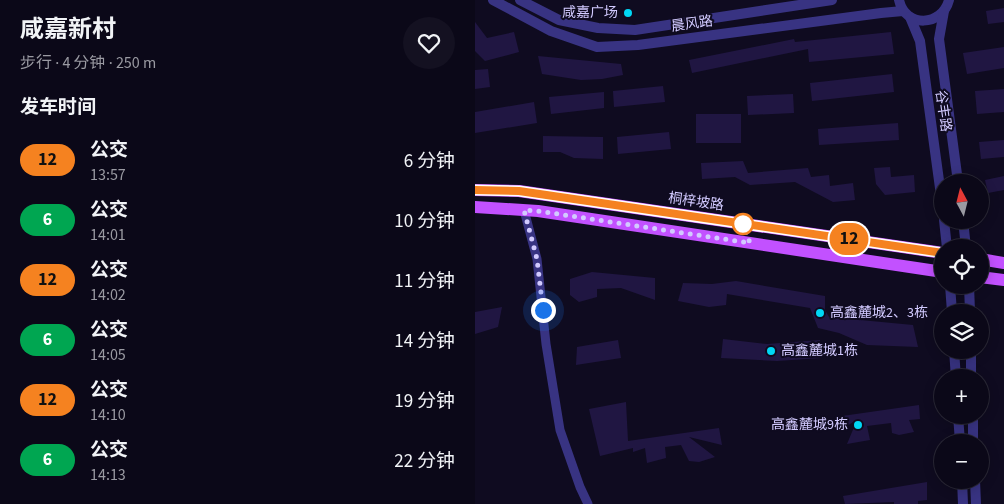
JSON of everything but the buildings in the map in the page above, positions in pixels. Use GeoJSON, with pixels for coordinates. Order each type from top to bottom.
{"type":"FeatureCollection","features":[{"type":"Feature","properties":{"kind":"main road","name":"桐梓坡路"},"geometry":{"type":"LineString","coordinates":[[475,190],[519,191],[934,252]]}},
{"type":"Feature","properties":{"kind":"main road"},"geometry":{"type":"LineString","coordinates":[[475,207],[538,211],[934,271]]}},
{"type":"Feature","properties":{"kind":"main road"},"geometry":{"type":"LineString","coordinates":[[989,260],[1004,263]]}},
{"type":"Feature","properties":{"kind":"main road"},"geometry":{"type":"LineString","coordinates":[[989,278],[1004,280]]}},
{"type":"Feature","properties":{"kind":"street","name":"晨风路"},"geometry":{"type":"LineString","coordinates":[[493,0],[551,31],[597,47],[638,45],[881,12],[907,14],[925,21],[932,20],[944,11]]}},
{"type":"Feature","properties":{"kind":"street","name":"晨风路"},"geometry":{"type":"LineString","coordinates":[[520,0],[559,20],[598,28],[635,30],[832,0]]}},
{"type":"Feature","properties":{"kind":"street","name":"谷丰路"},"geometry":{"type":"LineString","coordinates":[[899,0],[920,41],[938,174]]}},
{"type":"Feature","properties":{"kind":"street","name":"谷丰路"},"geometry":{"type":"LineString","coordinates":[[949,0],[944,11],[939,39],[957,174]]}},
{"type":"Feature","properties":{"kind":"street"},"geometry":{"type":"LineString","coordinates":[[524,210],[537,259],[546,344],[560,430],[588,504]]}},
{"type":"Feature","properties":{"kind":"street"},"geometry":{"type":"LineString","coordinates":[[962,489],[963,504]]}},
{"type":"Feature","properties":{"kind":"street"},"geometry":{"type":"LineString","coordinates":[[975,489],[976,504]]}},
{"type":"Feature","properties":{"kind":"bus line","name":"12"},"geometry":{"type":"LineString","coordinates":[[475,190],[519,191],[934,252]]}},
{"type":"Feature","properties":{"kind":"place","name":"咸嘉广场"},"geometry":{"type":"Point","coordinates":[628,13]}},
{"type":"Feature","properties":{"kind":"place","name":"高鑫麓城2、3栋"},"geometry":{"type":"Point","coordinates":[820,313]}},
{"type":"Feature","properties":{"kind":"place","name":"高鑫麓城1栋"},"geometry":{"type":"Point","coordinates":[771,351]}},
{"type":"Feature","properties":{"kind":"place","name":"高鑫麓城9栋"},"geometry":{"type":"Point","coordinates":[858,425]}},
{"type":"Feature","properties":{"kind":"route"},"geometry":{"type":"LineString","coordinates":[[543,310],[537,259],[524,210],[750,243],[743,224]]}}]}
